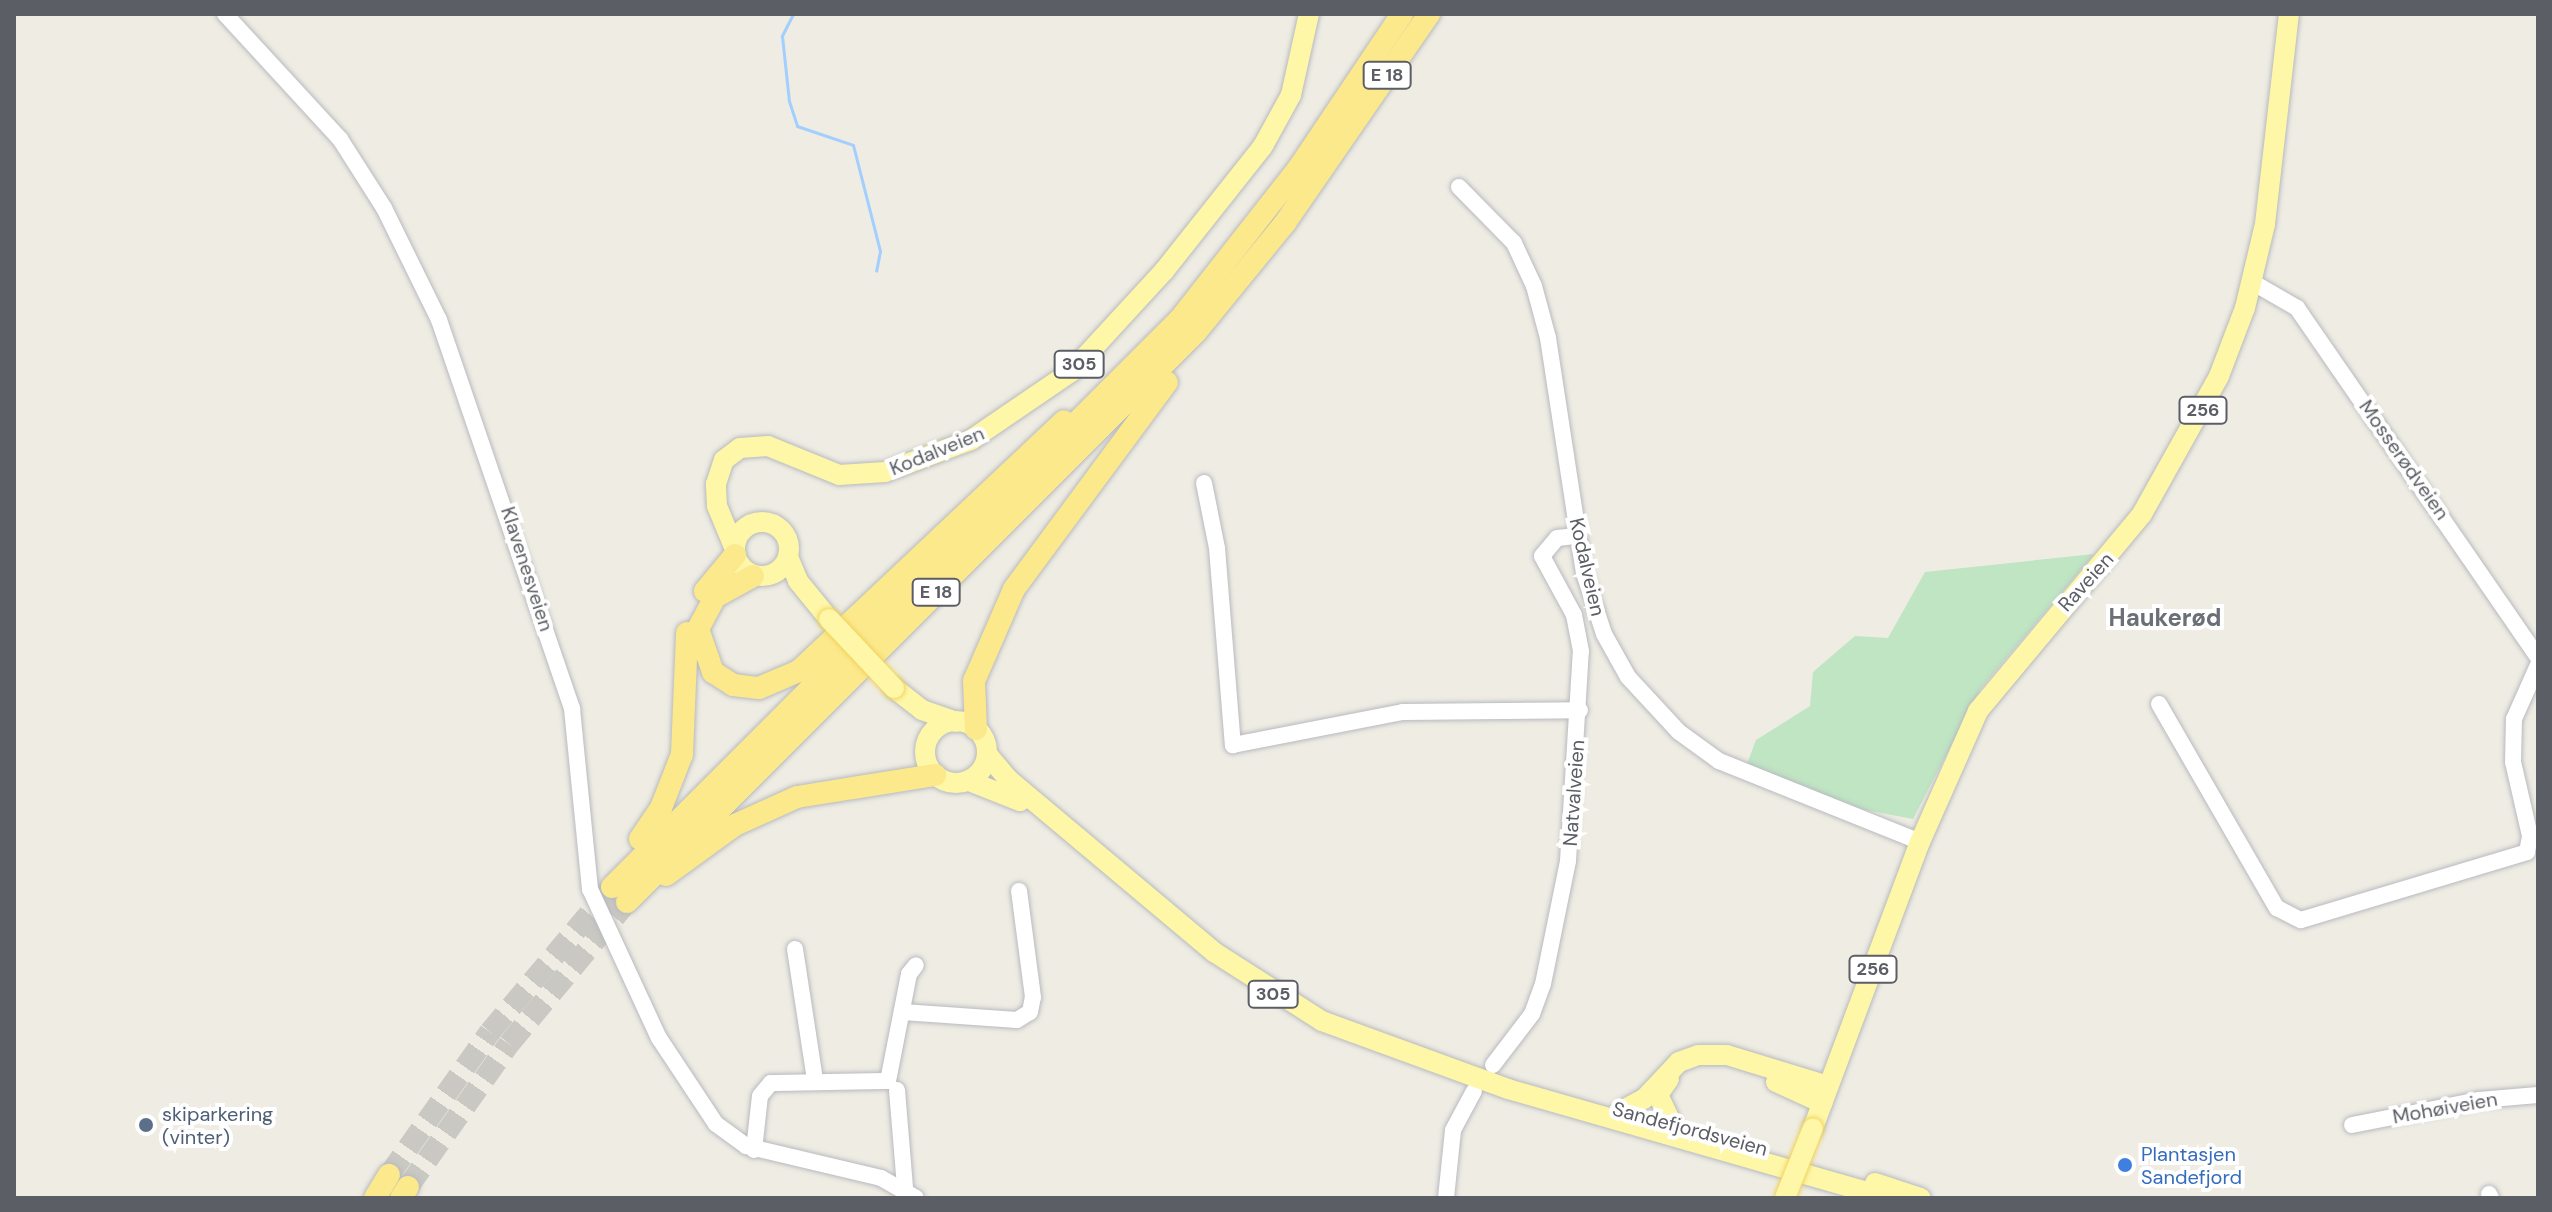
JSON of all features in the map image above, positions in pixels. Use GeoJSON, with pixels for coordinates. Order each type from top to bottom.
{"type":"FeatureCollection","features":[{"type":"Feature","properties":{"kind":"highway","name":"E 18"},"geometry":{"type":"LineString","coordinates":[[619,894],[1181,318],[1291,177],[1402,14]]}},
{"type":"Feature","properties":{"kind":"highway","name":"E 18"},"geometry":{"type":"LineString","coordinates":[[619,894],[780,743],[1128,405],[1241,279],[1429,14]]}},
{"type":"Feature","properties":{"kind":"highway"},"geometry":{"type":"LineString","coordinates":[[966,725],[974,681],[1014,589],[1237,298],[1241,279]]}},
{"type":"Feature","properties":{"kind":"highway","name":"E 18"},"geometry":{"type":"LineString","coordinates":[[760,576],[715,597],[700,619],[699,642],[722,679],[759,688],[799,671],[1163,324],[1181,318]]}},
{"type":"Feature","properties":{"kind":"highway"},"geometry":{"type":"LineString","coordinates":[[619,894],[661,808],[686,734],[689,619],[734,551]]}},
{"type":"Feature","properties":{"kind":"highway"},"geometry":{"type":"LineString","coordinates":[[619,894],[694,853],[762,810],[825,789],[935,775]]}},
{"type":"Feature","properties":{"kind":"highway"},"geometry":{"type":"LineString","coordinates":[[375,1198],[399,1187]]}},
{"type":"Feature","properties":{"kind":"main road","name":"Kodalveien"},"geometry":{"type":"LineString","coordinates":[[716,489],[724,460],[749,445],[768,446],[824,472],[868,475],[971,440],[1048,391],[1122,318],[1263,146],[1291,95],[1309,14]]}},
{"type":"Feature","properties":{"kind":"main road","name":"Raveien"},"geometry":{"type":"LineString","coordinates":[[1785,1198],[1920,842],[1964,738],[2000,679],[2121,541],[2177,460],[2230,350],[2252,282],[2276,158],[2289,14]]}},
{"type":"Feature","properties":{"kind":"main road"},"geometry":{"type":"LineString","coordinates":[[716,489],[731,511],[785,535],[788,557],[798,581],[894,688],[922,710],[966,725]]}},
{"type":"Feature","properties":{"kind":"main road"},"geometry":{"type":"LineString","coordinates":[[716,489],[734,551],[760,576],[829,619]]}},
{"type":"Feature","properties":{"kind":"main road"},"geometry":{"type":"LineString","coordinates":[[734,551],[741,531],[761,522]]}},
{"type":"Feature","properties":{"kind":"main road"},"geometry":{"type":"LineString","coordinates":[[760,576],[788,557]]}},
{"type":"Feature","properties":{"kind":"main road"},"geometry":{"type":"LineString","coordinates":[[894,688],[928,741]]}},
{"type":"Feature","properties":{"kind":"main road"},"geometry":{"type":"LineString","coordinates":[[935,775],[926,755],[928,741],[936,729],[966,725]]}},
{"type":"Feature","properties":{"kind":"main road","name":"305"},"geometry":{"type":"LineString","coordinates":[[966,725],[987,754]]}},
{"type":"Feature","properties":{"kind":"main road"},"geometry":{"type":"LineString","coordinates":[[969,781],[987,754]]}},
{"type":"Feature","properties":{"kind":"main road","name":"Sandefjordsveien"},"geometry":{"type":"LineString","coordinates":[[987,754],[1009,780],[1119,869],[1214,952],[1286,1002],[1364,1039],[1456,1070],[1883,1197]]}},
{"type":"Feature","properties":{"kind":"main road","name":"305"},"geometry":{"type":"LineString","coordinates":[[935,775],[951,783],[969,781]]}},
{"type":"Feature","properties":{"kind":"main road","name":"Sandefjordsveien"},"geometry":{"type":"LineString","coordinates":[[969,781],[1004,791],[1119,869]]}},
{"type":"Feature","properties":{"kind":"main road"},"geometry":{"type":"LineString","coordinates":[[1621,1111],[1644,1099],[1679,1062],[1698,1055],[1727,1055],[1825,1094]]}},
{"type":"Feature","properties":{"kind":"main road"},"geometry":{"type":"LineString","coordinates":[[1672,1124],[1658,1095],[1664,1084],[1680,1069],[1706,1061],[1825,1094]]}},
{"type":"Feature","properties":{"kind":"main road","name":"Sandefjordsveien"},"geometry":{"type":"LineString","coordinates":[[1456,1070],[1672,1124],[1921,1198]]}},
{"type":"Feature","properties":{"kind":"street","name":"Klavenesveien"},"geometry":{"type":"LineString","coordinates":[[225,14],[340,139],[420,277],[471,402],[572,709],[581,848],[592,896],[664,1044],[716,1124],[754,1150],[911,1193],[897,1090]]}},
{"type":"Feature","properties":{"kind":"street","name":"Kodalveien"},"geometry":{"type":"LineString","coordinates":[[1459,187],[1508,236],[1534,286],[1555,376],[1577,536],[1589,594],[1610,646],[1643,696],[1679,732],[1740,771],[1920,842]]}},
{"type":"Feature","properties":{"kind":"street","name":"Mosserødveien"},"geometry":{"type":"LineString","coordinates":[[2252,282],[2297,308],[2538,658]]}},
{"type":"Feature","properties":{"kind":"street"},"geometry":{"type":"LineString","coordinates":[[1204,483],[1217,548],[1233,745],[1403,712],[1509,706],[1580,710]]}},
{"type":"Feature","properties":{"kind":"street","name":"Natvalveien"},"geometry":{"type":"LineString","coordinates":[[1493,1065],[1532,1014],[1550,957],[1568,861],[1580,710],[1578,630],[1542,556],[1557,538],[1577,536]]}},
{"type":"Feature","properties":{"kind":"street"},"geometry":{"type":"LineString","coordinates":[[2159,704],[2277,908],[2301,920],[2527,852],[2530,836],[2513,762],[2514,719],[2538,665]]}},
{"type":"Feature","properties":{"kind":"street"},"geometry":{"type":"LineString","coordinates":[[903,1012],[1017,1020],[1030,1012],[1033,997],[1019,891]]}},
{"type":"Feature","properties":{"kind":"street"},"geometry":{"type":"LineString","coordinates":[[795,949],[815,1079]]}},
{"type":"Feature","properties":{"kind":"street"},"geometry":{"type":"LineString","coordinates":[[754,1150],[767,1085],[815,1079],[888,1081],[909,974],[916,965]]}},
{"type":"Feature","properties":{"kind":"street"},"geometry":{"type":"LineString","coordinates":[[1446,1198],[1453,1130],[1474,1091]]}},
{"type":"Feature","properties":{"kind":"street","name":"Mohøiveien"},"geometry":{"type":"LineString","coordinates":[[2352,1125],[2479,1100],[2538,1095]]}},
{"type":"Feature","properties":{"kind":"green space"},"geometry":{"type":"Polygon","coordinates":[[[2094,554],[1981,688],[1913,819],[1861,809],[1747,764],[1756,740],[1810,706],[1813,672],[1855,636],[1888,638],[1925,572],[2094,554]]]}},
{"type":"Feature","properties":{"kind":"waterway"},"geometry":{"type":"LineString","coordinates":[[793,14],[782,36],[789,101],[797,126],[853,145],[880,251],[876,271]]}},
{"type":"Feature","properties":{"kind":"tunnel"},"geometry":{"type":"LineString","coordinates":[[389,1175],[490,1032],[612,887]]}},
{"type":"Feature","properties":{"kind":"tunnel"},"geometry":{"type":"LineString","coordinates":[[408,1187],[509,1044],[627,902]]}},
{"type":"Feature","properties":{"kind":"place","name":"skiparkering (vinter)"},"geometry":{"type":"Point","coordinates":[146,1125]}},
{"type":"Feature","properties":{"kind":"place","name":"Plantasjen Sandefjord"},"geometry":{"type":"Point","coordinates":[2125,1165]}},
{"type":"Feature","properties":{"kind":"district","name":"Haukerød"},"geometry":{"type":"Point","coordinates":[2165,618]}}]}
